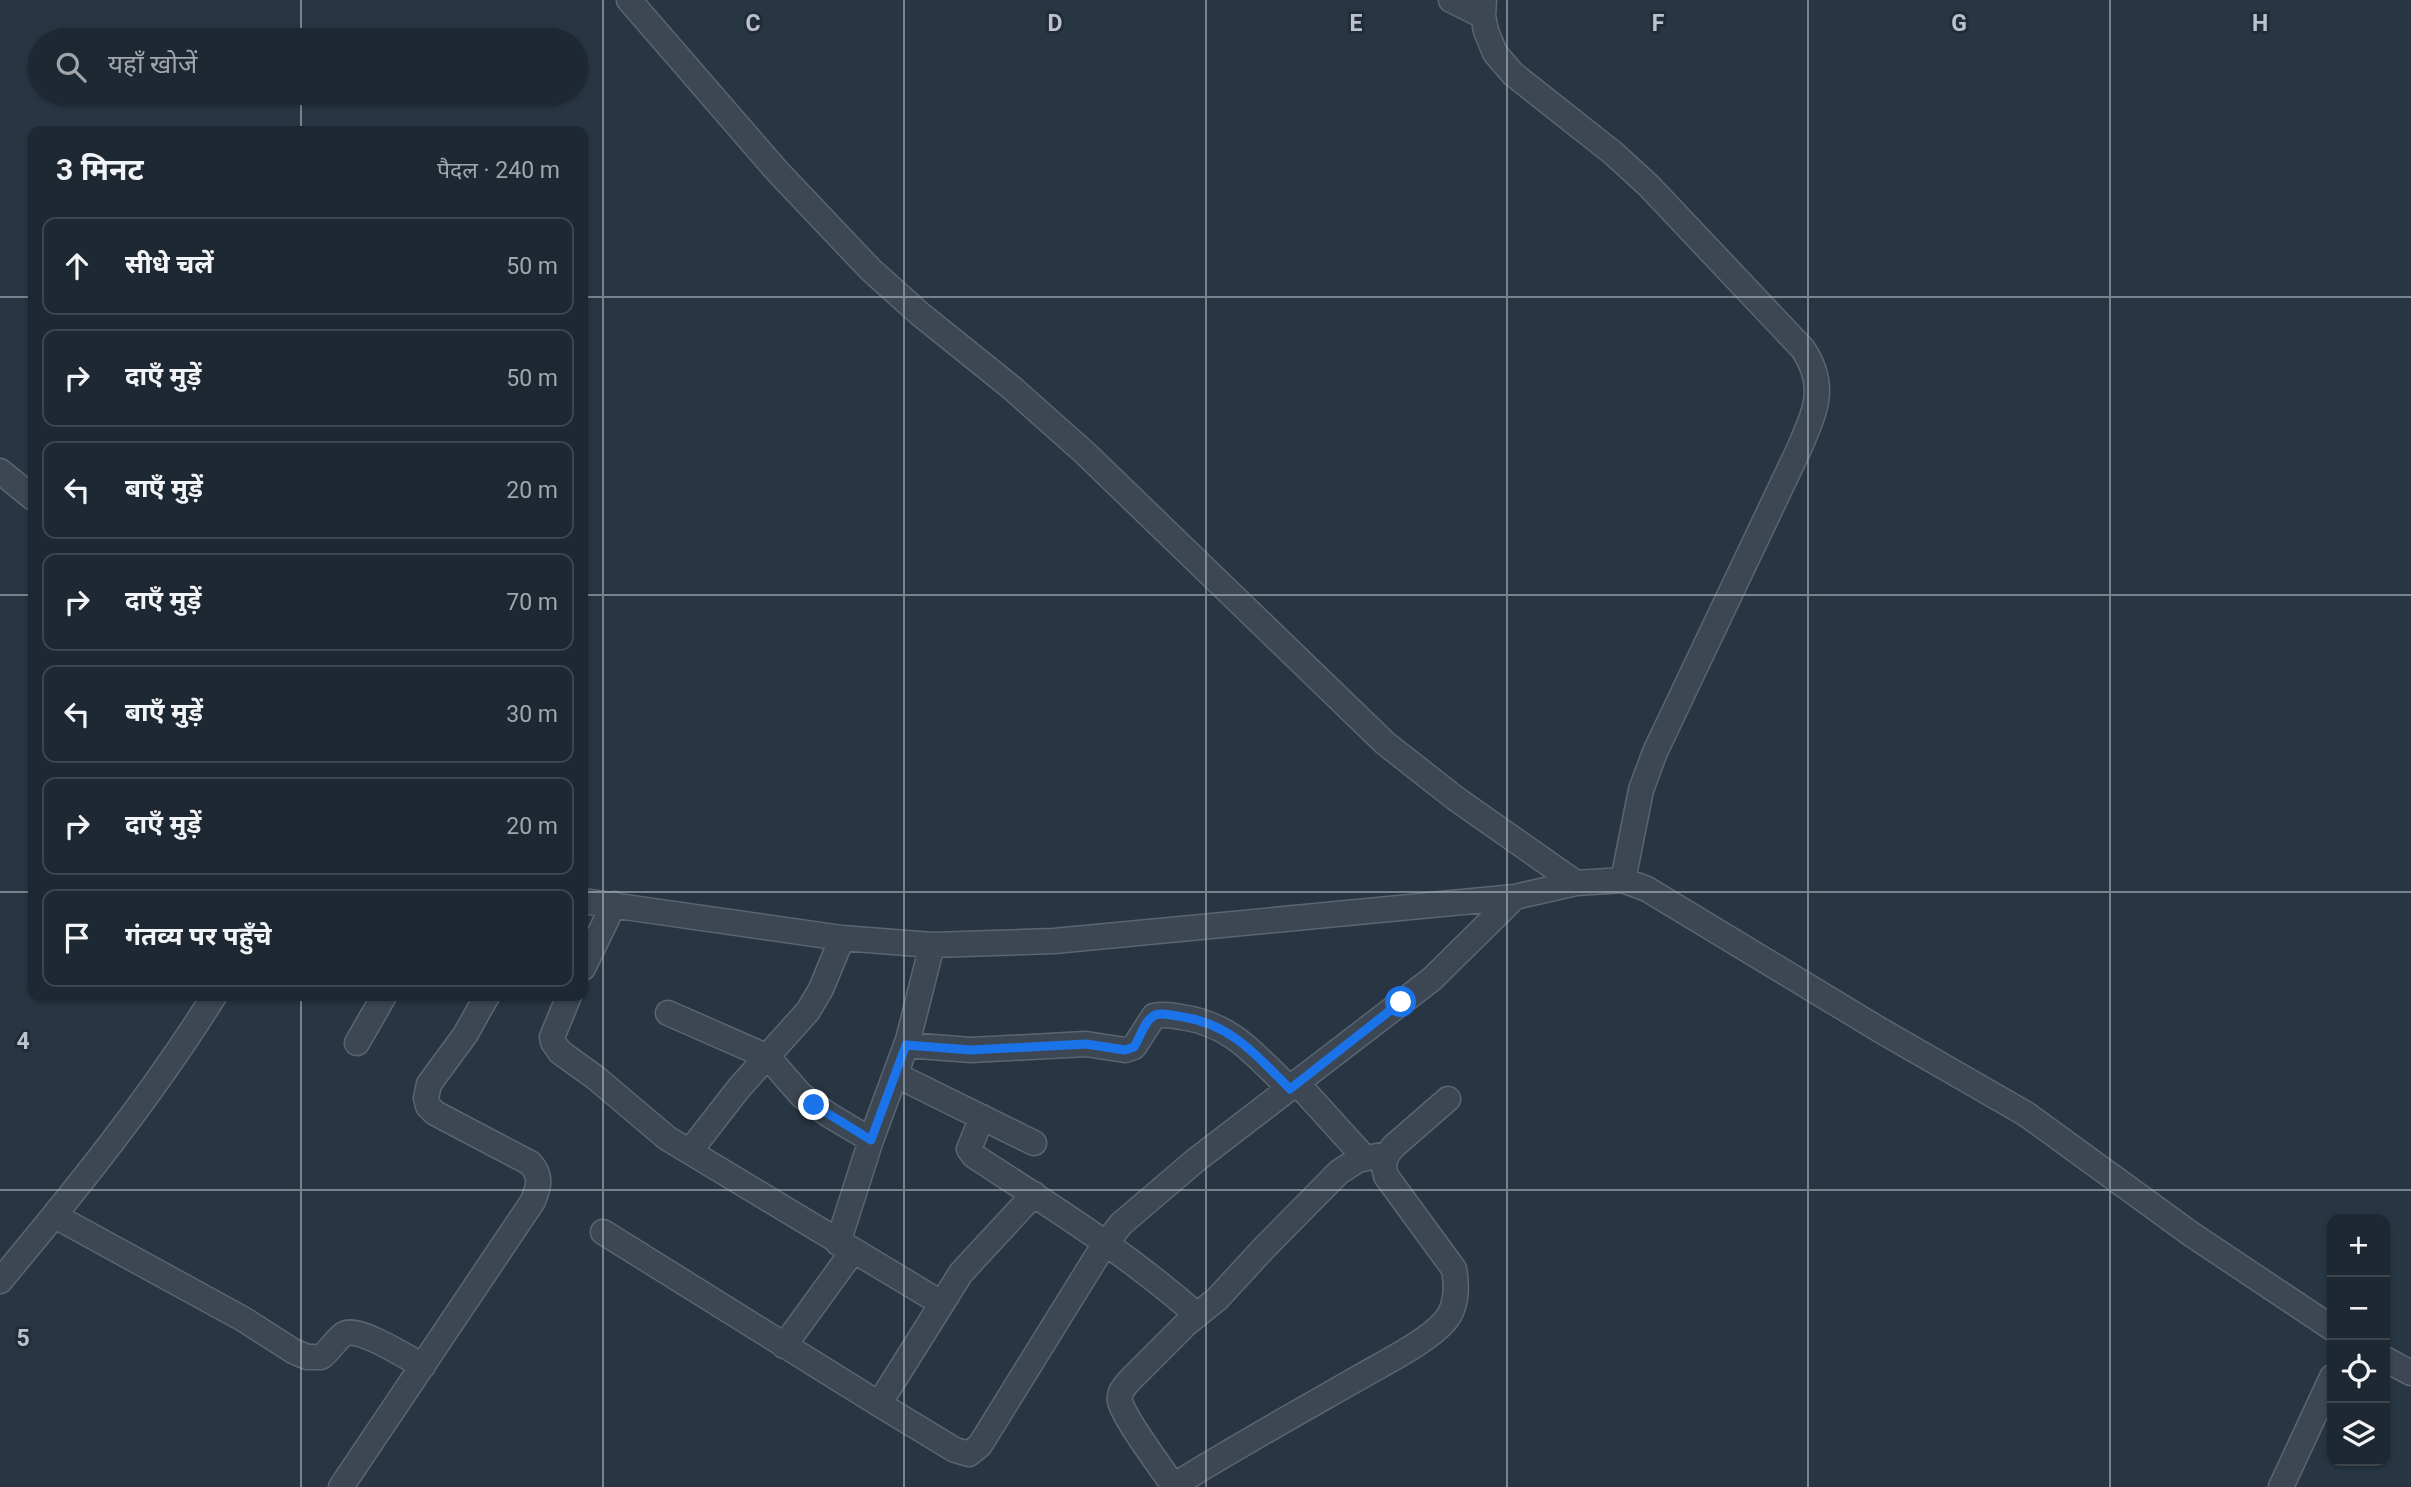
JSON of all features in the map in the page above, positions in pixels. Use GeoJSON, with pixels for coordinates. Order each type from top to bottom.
{"type":"FeatureCollection","features":[{"type":"Feature","properties":{"kind":"street"},"geometry":{"type":"LineString","coordinates":[[629,0],[778,172],[871,270],[1086,453],[1385,743],[1455,798],[1576,883]]}},
{"type":"Feature","properties":{"kind":"street"},"geometry":{"type":"LineString","coordinates":[[1451,0],[1483,8],[1495,53],[1513,74],[1613,153],[1649,186],[1804,348],[1814,364],[1817,379],[1818,394],[1814,412],[1799,449],[1713,624],[1655,752],[1641,790],[1622,880]]}},
{"type":"Feature","properties":{"kind":"street"},"geometry":{"type":"LineString","coordinates":[[0,471],[28,494]]}},
{"type":"Feature","properties":{"kind":"street"},"geometry":{"type":"LineString","coordinates":[[588,901],[842,938],[932,945],[1054,941],[1515,897],[1576,883],[1622,880],[1647,890],[2026,1114],[2191,1234],[2327,1325]]}},
{"type":"Feature","properties":{"kind":"street"},"geometry":{"type":"LineString","coordinates":[[603,1232],[783,1346],[955,1450],[963,1454],[975,1451],[1107,1242],[1122,1224],[1162,1188],[1432,979],[1515,897]]}},
{"type":"Feature","properties":{"kind":"street"},"geometry":{"type":"LineString","coordinates":[[588,958],[614,904]]}},
{"type":"Feature","properties":{"kind":"street"},"geometry":{"type":"LineString","coordinates":[[690,1151],[739,1088],[808,1012],[821,989],[842,938]]}},
{"type":"Feature","properties":{"kind":"street"},"geometry":{"type":"LineString","coordinates":[[783,1346],[846,1247],[871,1140],[906,1045],[932,945]]}},
{"type":"Feature","properties":{"kind":"street"},"geometry":{"type":"LineString","coordinates":[[0,1281],[55,1216],[123,1127],[211,1001]]}},
{"type":"Feature","properties":{"kind":"street"},"geometry":{"type":"LineString","coordinates":[[357,1042],[381,1001]]}},
{"type":"Feature","properties":{"kind":"street"},"geometry":{"type":"LineString","coordinates":[[341,1487],[533,1201],[538,1188],[537,1171],[530,1163],[435,1113],[426,1098],[429,1084],[465,1035],[484,1001]]}},
{"type":"Feature","properties":{"kind":"street"},"geometry":{"type":"LineString","coordinates":[[567,1001],[552,1042],[667,1138],[941,1303]]}},
{"type":"Feature","properties":{"kind":"street"},"geometry":{"type":"LineString","coordinates":[[668,1013],[768,1057],[801,1095],[871,1140]]}},
{"type":"Feature","properties":{"kind":"street"},"geometry":{"type":"LineString","coordinates":[[906,1045],[979,1050],[1086,1044],[1125,1050],[1134,1047],[1154,1016],[1196,1019],[1227,1031],[1376,1156],[1387,1176],[1454,1269],[1456,1288],[1451,1311],[1436,1328],[1396,1356],[1254,1436],[1173,1486],[1128,1417],[1119,1397],[1129,1381],[1217,1299],[1348,1164],[1376,1156],[1448,1099]]}},
{"type":"Feature","properties":{"kind":"street"},"geometry":{"type":"LineString","coordinates":[[896,1075],[1034,1143]]}},
{"type":"Feature","properties":{"kind":"street"},"geometry":{"type":"LineString","coordinates":[[982,1117],[970,1144],[971,1153],[1107,1242],[1197,1315]]}},
{"type":"Feature","properties":{"kind":"street"},"geometry":{"type":"LineString","coordinates":[[879,1404],[941,1303],[980,1250],[1034,1194]]}},
{"type":"Feature","properties":{"kind":"street"},"geometry":{"type":"LineString","coordinates":[[55,1216],[307,1357],[321,1357],[342,1335],[351,1331],[366,1335],[423,1366]]}},
{"type":"Feature","properties":{"kind":"street"},"geometry":{"type":"LineString","coordinates":[[2390,1362],[2411,1373]]}},
{"type":"Feature","properties":{"kind":"street"},"geometry":{"type":"LineString","coordinates":[[2281,1487],[2327,1388]]}},
{"type":"Feature","properties":{"kind":"route"},"geometry":{"type":"LineString","coordinates":[[814,1105],[871,1140],[906,1045],[987,1050],[1086,1044],[1125,1050],[1134,1047],[1149,1020],[1159,1014],[1196,1019],[1227,1031],[1290,1089],[1401,1002]]}}]}
